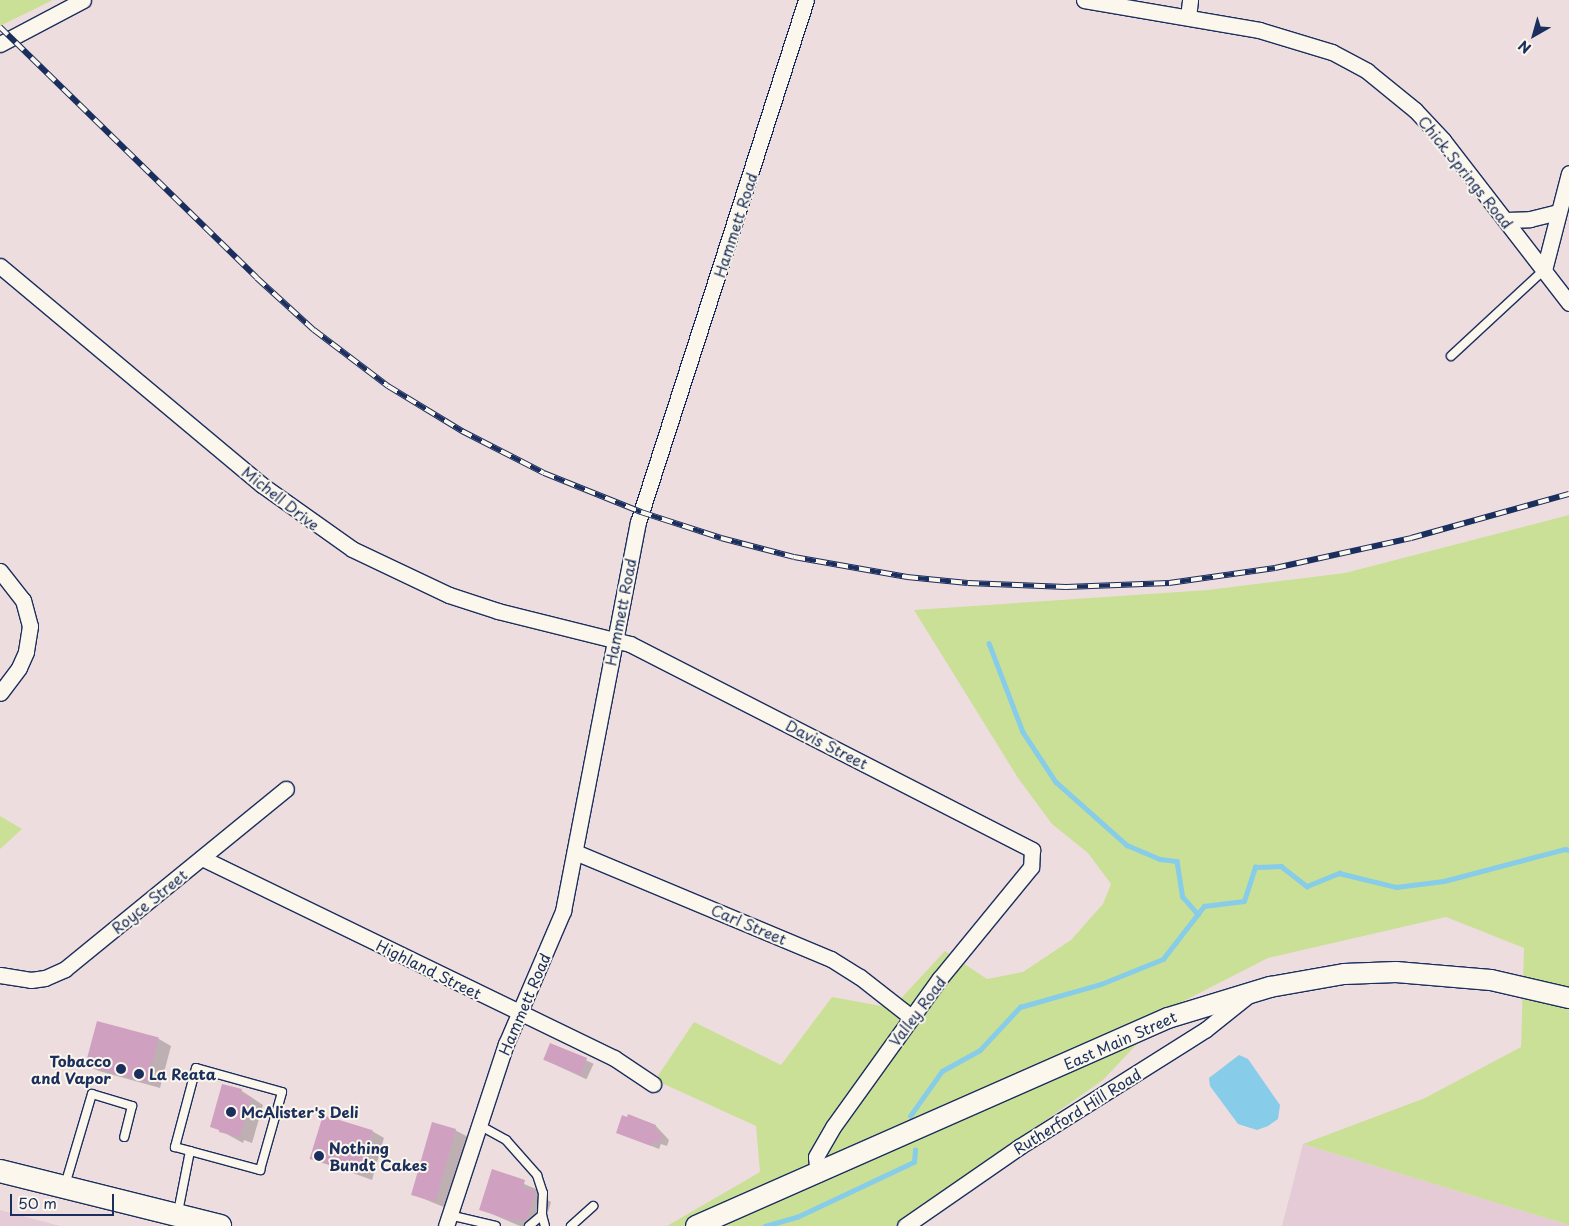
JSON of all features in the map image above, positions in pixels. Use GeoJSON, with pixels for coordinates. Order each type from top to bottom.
{"type":"FeatureCollection","features":[{"type":"Feature","properties":{"kind":"main road"},"geometry":{"type":"LineString","coordinates":[[0,1171],[220,1226]]}},
{"type":"Feature","properties":{"kind":"street"},"geometry":{"type":"LineString","coordinates":[[0,44],[83,0]]}},
{"type":"Feature","properties":{"kind":"street","name":"Hammett Road"},"geometry":{"type":"LineString","coordinates":[[447,1220],[519,1012],[564,911],[614,639],[638,522],[806,0]]}},
{"type":"Feature","properties":{"kind":"street","name":"Chick Springs Road"},"geometry":{"type":"LineString","coordinates":[[1084,0],[1188,17],[1295,39],[1332,52],[1367,71],[1423,118],[1506,220],[1569,303]]}},
{"type":"Feature","properties":{"kind":"street"},"geometry":{"type":"LineString","coordinates":[[1188,17],[1190,0]]}},
{"type":"Feature","properties":{"kind":"street"},"geometry":{"type":"LineString","coordinates":[[1544,270],[1569,173]]}},
{"type":"Feature","properties":{"kind":"street"},"geometry":{"type":"LineString","coordinates":[[1506,220],[1530,219],[1558,212]]}},
{"type":"Feature","properties":{"kind":"street","name":"Michell Drive"},"geometry":{"type":"LineString","coordinates":[[0,266],[275,496],[352,549],[448,595],[498,611],[614,639]]}},
{"type":"Feature","properties":{"kind":"street"},"geometry":{"type":"LineString","coordinates":[[0,571],[23,600],[30,626],[26,652],[19,668],[0,693]]}},
{"type":"Feature","properties":{"kind":"street","name":"Davis Street"},"geometry":{"type":"LineString","coordinates":[[614,639],[630,644],[1027,845],[1034,856]]}},
{"type":"Feature","properties":{"kind":"street","name":"Royce Street"},"geometry":{"type":"LineString","coordinates":[[0,975],[31,980],[54,975],[286,789]]}},
{"type":"Feature","properties":{"kind":"street","name":"Carl Street"},"geometry":{"type":"LineString","coordinates":[[575,852],[831,959],[860,977],[911,1017]]}},
{"type":"Feature","properties":{"kind":"street","name":"Valley Road"},"geometry":{"type":"LineString","coordinates":[[818,1174],[816,1157],[833,1127],[911,1017],[1032,868],[1034,856]]}},
{"type":"Feature","properties":{"kind":"street","name":"Highland Street"},"geometry":{"type":"LineString","coordinates":[[202,858],[614,1058],[653,1084]]}},
{"type":"Feature","properties":{"kind":"street","name":"East Main Street"},"geometry":{"type":"LineString","coordinates":[[696,1226],[1199,1006],[1298,981],[1396,972],[1491,980],[1569,998]]}},
{"type":"Feature","properties":{"kind":"street","name":"Rutherford Hill Road"},"geometry":{"type":"LineString","coordinates":[[905,1226],[1019,1146],[1205,1030],[1248,995]]}},
{"type":"Feature","properties":{"kind":"lane"},"geometry":{"type":"LineString","coordinates":[[1451,356],[1544,270]]}},
{"type":"Feature","properties":{"kind":"lane"},"geometry":{"type":"LineString","coordinates":[[196,1068],[282,1092],[260,1170],[190,1151],[175,1147],[196,1068]]}},
{"type":"Feature","properties":{"kind":"lane"},"geometry":{"type":"LineString","coordinates":[[65,1187],[92,1094],[132,1106],[124,1137]]}},
{"type":"Feature","properties":{"kind":"lane"},"geometry":{"type":"LineString","coordinates":[[479,1125],[506,1140],[537,1175],[543,1193],[542,1215],[545,1226]]}},
{"type":"Feature","properties":{"kind":"lane"},"geometry":{"type":"LineString","coordinates":[[178,1214],[190,1151]]}},
{"type":"Feature","properties":{"kind":"lane"},"geometry":{"type":"LineString","coordinates":[[571,1226],[593,1206]]}},
{"type":"Feature","properties":{"kind":"lane"},"geometry":{"type":"LineString","coordinates":[[529,1226],[542,1215]]}},
{"type":"Feature","properties":{"kind":"lane"},"geometry":{"type":"LineString","coordinates":[[447,1220],[496,1226]]}},
{"type":"Feature","properties":{"kind":"shaded area"},"geometry":{"type":"Polygon","coordinates":[[[1303,1144],[1569,1225],[1569,1226],[1282,1226],[1303,1144]]]}},
{"type":"Feature","properties":{"kind":"shaded area"},"geometry":{"type":"Polygon","coordinates":[[[0,1210],[60,1226],[0,1226],[0,1210]]]}},
{"type":"Feature","properties":{"kind":"green space"},"geometry":{"type":"Polygon","coordinates":[[[0,0],[53,0],[0,26],[0,0]]]}},
{"type":"Feature","properties":{"kind":"green space"},"geometry":{"type":"Polygon","coordinates":[[[1569,515],[1569,1225],[1303,1144],[1425,1098],[1521,1047],[1524,948],[1446,917],[1268,958],[1172,1007],[1103,1080],[895,1226],[667,1226],[760,1172],[756,1126],[655,1080],[694,1022],[781,1065],[832,997],[892,1008],[945,951],[987,979],[1023,972],[1071,940],[1103,904],[1111,884],[1088,853],[1052,824],[1018,778],[914,610],[1208,590],[1345,573],[1569,515]]]}},
{"type":"Feature","properties":{"kind":"green space"},"geometry":{"type":"Polygon","coordinates":[[[0,816],[22,829],[0,849],[0,816]]]}},
{"type":"Feature","properties":{"kind":"water"},"geometry":{"type":"Polygon","coordinates":[[[1239,1055],[1248,1059],[1280,1105],[1278,1119],[1268,1126],[1257,1130],[1238,1124],[1210,1086],[1209,1078],[1239,1055]]]}},
{"type":"Feature","properties":{"kind":"building"},"geometry":{"type":"Polygon","coordinates":[[[97,1021],[159,1038],[147,1082],[85,1065],[97,1021]]]}},
{"type":"Feature","properties":{"kind":"building"},"geometry":{"type":"Polygon","coordinates":[[[550,1043],[587,1058],[580,1075],[543,1060],[550,1043]]]}},
{"type":"Feature","properties":{"kind":"building","name":"McAlister's Deli"},"geometry":{"type":"Polygon","coordinates":[[[222,1084],[242,1089],[241,1094],[251,1097],[240,1137],[219,1132],[219,1130],[210,1127],[222,1084]]]}},
{"type":"Feature","properties":{"kind":"building"},"geometry":{"type":"Polygon","coordinates":[[[628,1114],[656,1125],[654,1131],[662,1134],[659,1143],[653,1141],[651,1146],[616,1133],[622,1115],[627,1117],[628,1114]]]}},
{"type":"Feature","properties":{"kind":"building"},"geometry":{"type":"Polygon","coordinates":[[[323,1115],[373,1130],[359,1174],[310,1159],[323,1115]]]}},
{"type":"Feature","properties":{"kind":"building"},"geometry":{"type":"Polygon","coordinates":[[[432,1122],[456,1129],[435,1202],[411,1195],[432,1122]]]}},
{"type":"Feature","properties":{"kind":"building"},"geometry":{"type":"Polygon","coordinates":[[[492,1169],[525,1180],[523,1188],[536,1192],[526,1221],[516,1218],[515,1221],[479,1210],[492,1169]]]}},
{"type":"Feature","properties":{"kind":"waterway"},"geometry":{"type":"LineString","coordinates":[[989,643],[1023,732],[1056,782],[1127,845],[1160,859],[1177,861],[1183,897],[1198,914]]}},
{"type":"Feature","properties":{"kind":"waterway"},"geometry":{"type":"LineString","coordinates":[[910,1116],[942,1071],[980,1050],[1020,1007],[1101,984],[1163,959],[1204,906],[1244,901],[1255,867],[1281,866],[1307,886],[1339,873],[1396,887],[1444,881],[1565,849],[1569,850]]}},
{"type":"Feature","properties":{"kind":"waterway"},"geometry":{"type":"LineString","coordinates":[[765,1226],[797,1217],[914,1162],[915,1150]]}},
{"type":"Feature","properties":{"kind":"railway"},"geometry":{"type":"LineString","coordinates":[[0,27],[257,278],[314,330],[388,386],[462,431],[544,473],[641,512],[721,538],[794,557],[907,577],[968,583],[1066,587],[1169,583],[1275,568],[1411,538],[1569,494]]}},
{"type":"Feature","properties":{"kind":"place","name":"Tobacco and Vapor"},"geometry":{"type":"Point","coordinates":[121,1069]}},
{"type":"Feature","properties":{"kind":"place","name":"La Reata"},"geometry":{"type":"Point","coordinates":[139,1074]}},
{"type":"Feature","properties":{"kind":"place","name":"McAlister's Deli"},"geometry":{"type":"Point","coordinates":[231,1112]}},
{"type":"Feature","properties":{"kind":"place","name":"Nothing Bundt Cakes"},"geometry":{"type":"Point","coordinates":[319,1156]}}]}
